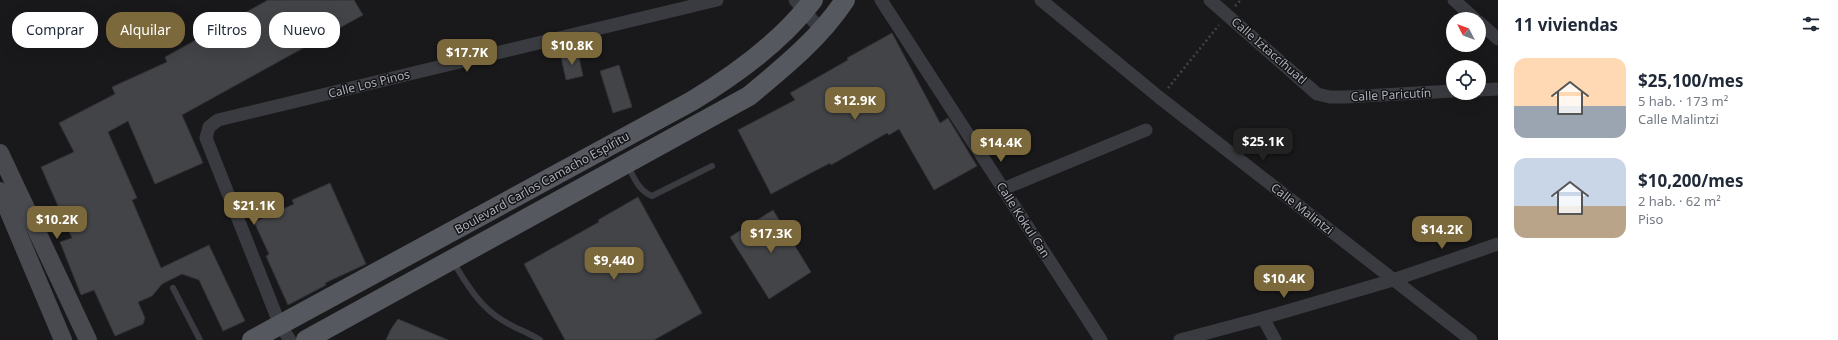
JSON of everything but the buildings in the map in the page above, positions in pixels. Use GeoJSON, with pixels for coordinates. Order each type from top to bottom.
{"type":"FeatureCollection","features":[{"type":"Feature","properties":{"kind":"main road","name":"Boulevard Carlos Camacho Espíritu"},"geometry":{"type":"LineString","coordinates":[[317,337],[749,96],[787,64],[821,30],[845,0]]}},
{"type":"Feature","properties":{"kind":"main road","name":"Boulevard Carlos Camacho Espíritu"},"geometry":{"type":"LineString","coordinates":[[252,340],[285,332],[699,97],[742,69],[804,4]]}},
{"type":"Feature","properties":{"kind":"main road"},"geometry":{"type":"LineString","coordinates":[[0,153],[88,340]]}},
{"type":"Feature","properties":{"kind":"main road"},"geometry":{"type":"LineString","coordinates":[[0,191],[63,340]]}},
{"type":"Feature","properties":{"kind":"street","name":"Calle Los Pinos"},"geometry":{"type":"LineString","coordinates":[[285,332],[206,138],[209,127],[218,120],[717,0]]}},
{"type":"Feature","properties":{"kind":"street","name":"Calle Kokul Can"},"geometry":{"type":"LineString","coordinates":[[881,0],[1101,340]]}},
{"type":"Feature","properties":{"kind":"street","name":"Calle Malintzi"},"geometry":{"type":"LineString","coordinates":[[1041,0],[1160,98],[1471,340]]}},
{"type":"Feature","properties":{"kind":"street","name":"Calle Iztaccíhuatl"},"geometry":{"type":"LineString","coordinates":[[1210,0],[1317,94],[1330,97]]}},
{"type":"Feature","properties":{"kind":"street"},"geometry":{"type":"LineString","coordinates":[[1454,0],[1467,12]]}},
{"type":"Feature","properties":{"kind":"street"},"geometry":{"type":"LineString","coordinates":[[804,4],[821,30]]}},
{"type":"Feature","properties":{"kind":"street"},"geometry":{"type":"LineString","coordinates":[[1486,28],[1498,39]]}},
{"type":"Feature","properties":{"kind":"street"},"geometry":{"type":"LineString","coordinates":[[1486,89],[1498,88]]}},
{"type":"Feature","properties":{"kind":"street","name":"Calle Paricutín"},"geometry":{"type":"LineString","coordinates":[[1330,97],[1446,91]]}},
{"type":"Feature","properties":{"kind":"street"},"geometry":{"type":"LineString","coordinates":[[1003,189],[1146,130]]}},
{"type":"Feature","properties":{"kind":"street"},"geometry":{"type":"LineString","coordinates":[[1180,340],[1263,318],[1393,280],[1498,244]]}},
{"type":"Feature","properties":{"kind":"street"},"geometry":{"type":"LineString","coordinates":[[1263,318],[1275,340]]}},
{"type":"Feature","properties":{"kind":"lane"},"geometry":{"type":"LineString","coordinates":[[627,164],[635,181],[646,193],[652,196],[712,166]]}},
{"type":"Feature","properties":{"kind":"lane"},"geometry":{"type":"LineString","coordinates":[[452,261],[474,296],[486,309],[502,321],[540,340]]}},
{"type":"Feature","properties":{"kind":"lane"},"geometry":{"type":"LineString","coordinates":[[174,288],[200,340]]}},
{"type":"Feature","properties":{"kind":"path"},"geometry":{"type":"LineString","coordinates":[[1160,98],[1241,0]]}}]}
